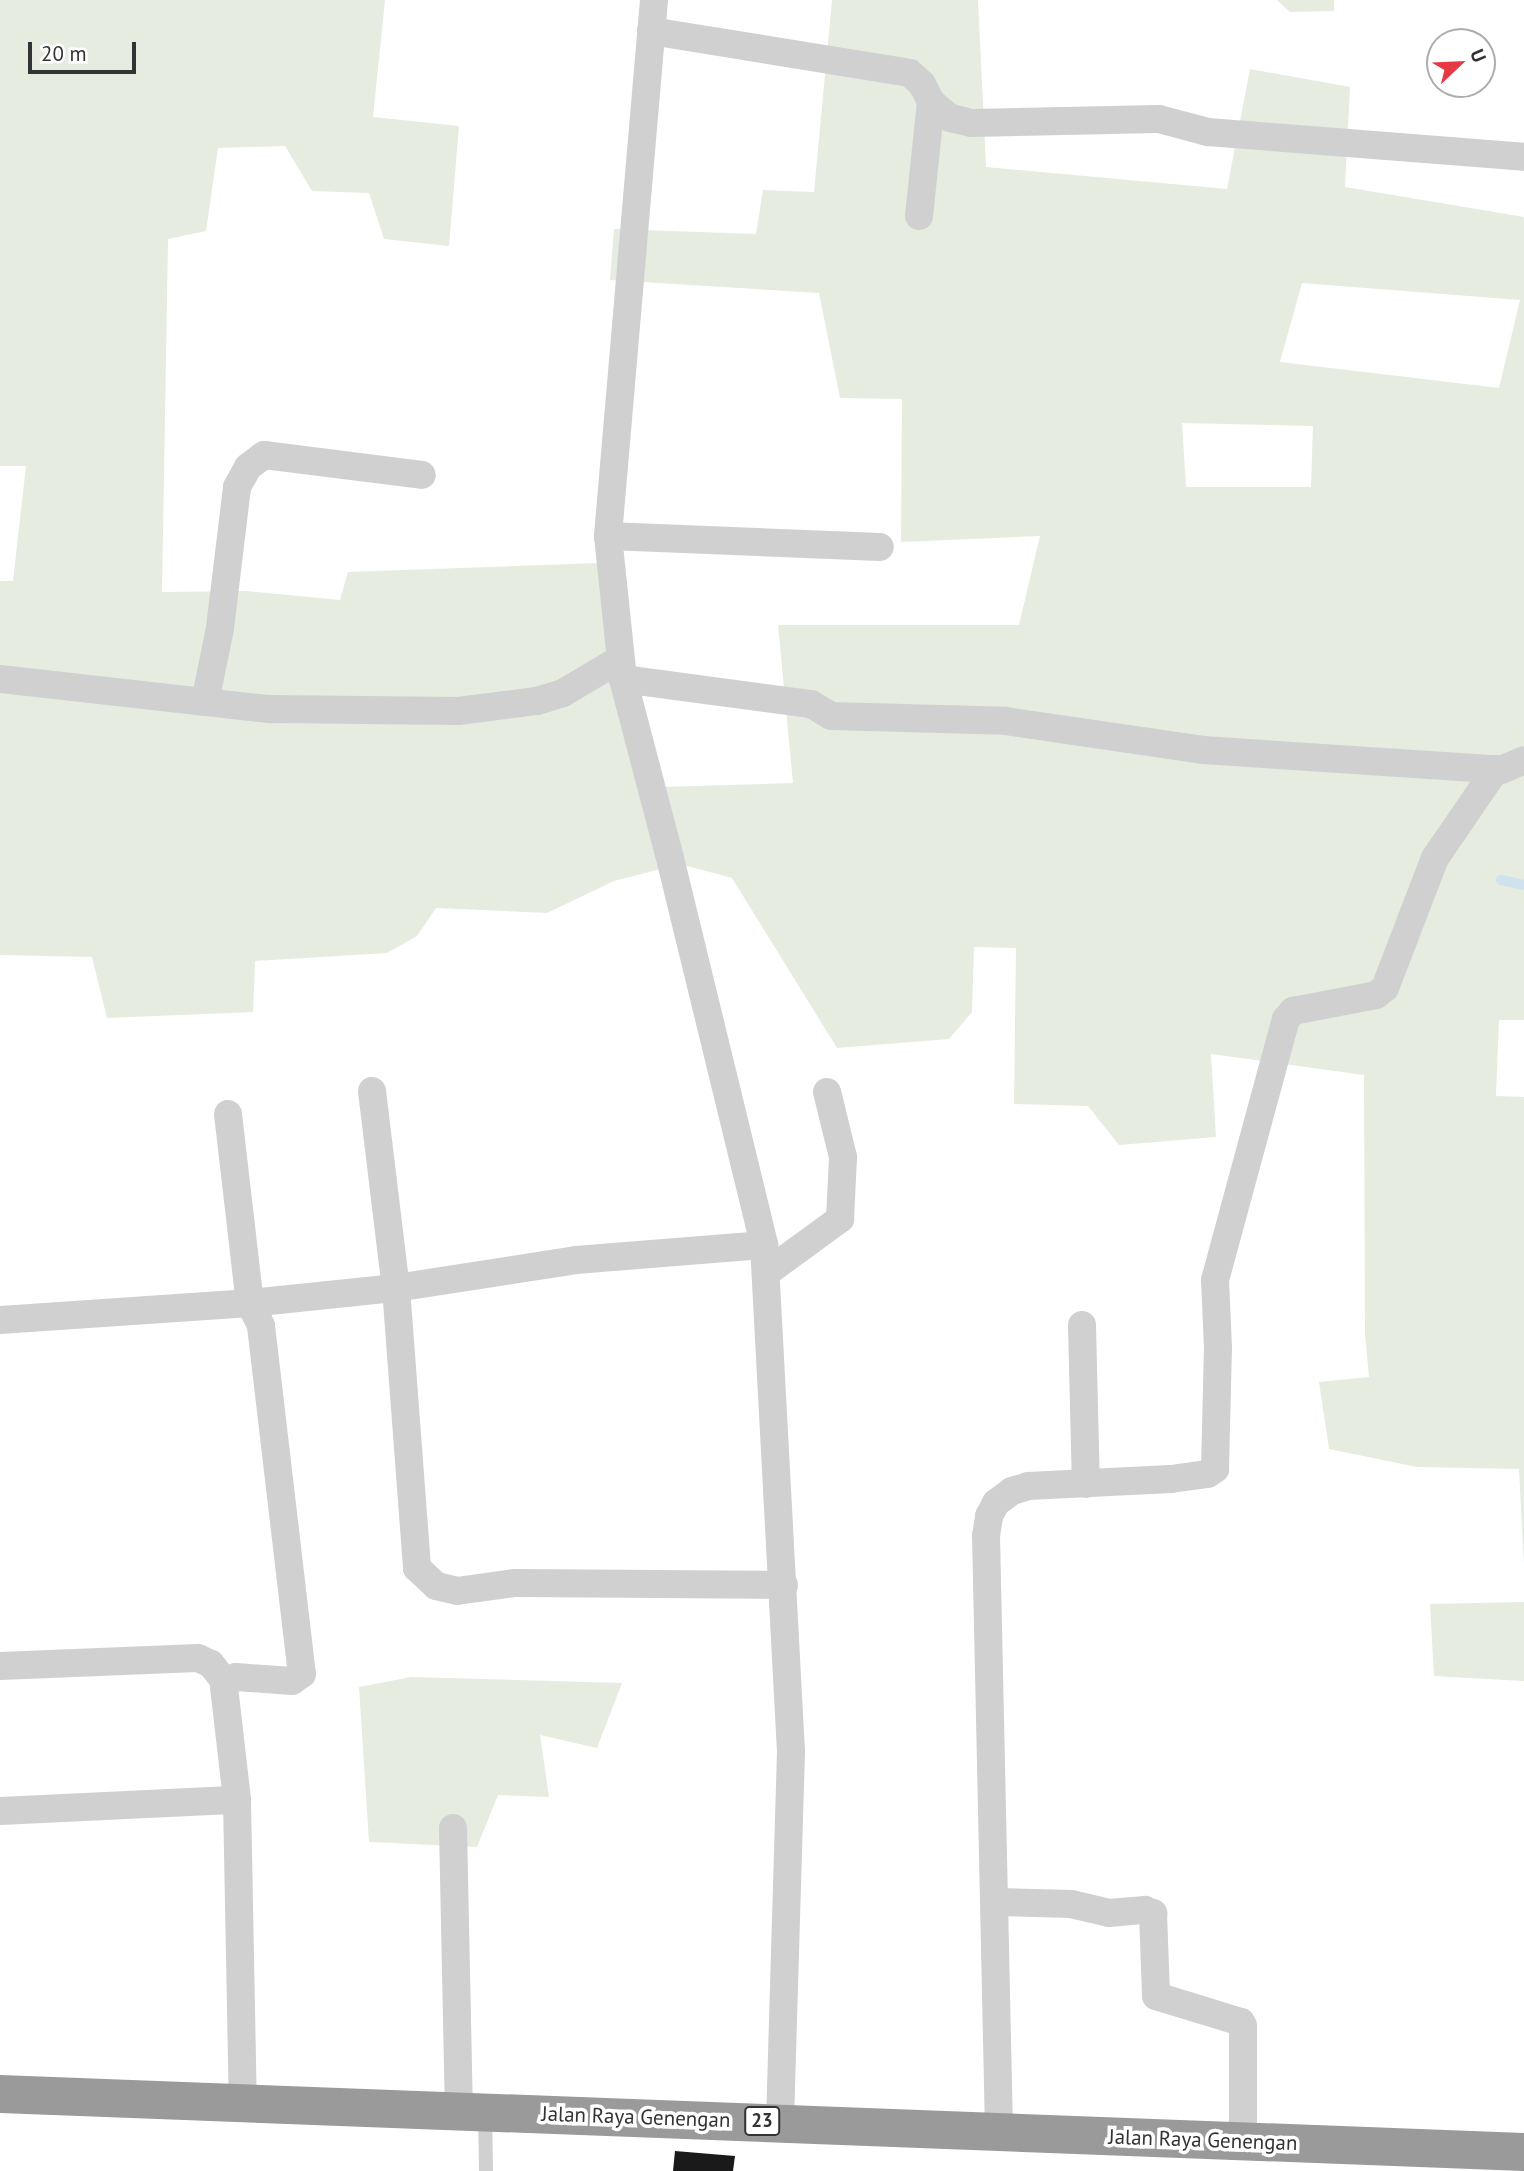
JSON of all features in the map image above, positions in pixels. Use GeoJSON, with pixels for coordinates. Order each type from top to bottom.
{"type":"FeatureCollection","features":[{"type":"Feature","properties":{"kind":"highway","name":"Jalan Raya Genengan"},"geometry":{"type":"LineString","coordinates":[[0,2094],[1524,2152]]}},
{"type":"Feature","properties":{"kind":"street"},"geometry":{"type":"LineString","coordinates":[[654,0],[608,536],[621,669],[675,877],[764,1245],[791,1751],[780,2122]]}},
{"type":"Feature","properties":{"kind":"street"},"geometry":{"type":"LineString","coordinates":[[651,31],[910,73],[922,84],[931,102],[950,118],[971,122],[1159,119],[1208,132],[1524,157]]}},
{"type":"Feature","properties":{"kind":"street"},"geometry":{"type":"LineString","coordinates":[[919,216],[931,102]]}},
{"type":"Feature","properties":{"kind":"street"},"geometry":{"type":"LineString","coordinates":[[205,702],[219,628],[237,487],[248,467],[264,455],[422,475]]}},
{"type":"Feature","properties":{"kind":"street"},"geometry":{"type":"LineString","coordinates":[[608,536],[880,547]]}},
{"type":"Feature","properties":{"kind":"street"},"geometry":{"type":"LineString","coordinates":[[0,679],[269,709],[458,711],[537,701],[621,669],[811,704],[831,716],[1005,721],[1203,750],[1496,769],[1517,765],[1524,760]]}},
{"type":"Feature","properties":{"kind":"street"},"geometry":{"type":"LineString","coordinates":[[999,2131],[986,1536],[989,1516],[996,1503],[1012,1491],[1028,1486],[1171,1479],[1208,1474],[1215,1469],[1218,1348],[1215,1280],[1286,1019],[1293,1011],[1376,995],[1385,988],[1435,858],[1496,769]]}},
{"type":"Feature","properties":{"kind":"street"},"geometry":{"type":"LineString","coordinates":[[372,1091],[396,1288],[417,1568],[436,1586],[457,1591],[543,1583],[784,1585]]}},
{"type":"Feature","properties":{"kind":"street"},"geometry":{"type":"LineString","coordinates":[[766,1273],[841,1228],[843,1157],[827,1092]]}},
{"type":"Feature","properties":{"kind":"street"},"geometry":{"type":"LineString","coordinates":[[226,1683],[236,1677],[292,1681],[302,1674],[261,1326],[250,1303],[228,1114]]}},
{"type":"Feature","properties":{"kind":"street"},"geometry":{"type":"LineString","coordinates":[[0,1320],[250,1303],[396,1288],[576,1260],[764,1245]]}},
{"type":"Feature","properties":{"kind":"street"},"geometry":{"type":"LineString","coordinates":[[1082,1325],[1086,1484]]}},
{"type":"Feature","properties":{"kind":"street"},"geometry":{"type":"LineString","coordinates":[[0,1666],[198,1658],[211,1664],[226,1683],[224,1694],[237,1800],[243,2103]]}},
{"type":"Feature","properties":{"kind":"street"},"geometry":{"type":"LineString","coordinates":[[0,1811],[237,1800]]}},
{"type":"Feature","properties":{"kind":"street"},"geometry":{"type":"LineString","coordinates":[[453,1828],[472,2112]]}},
{"type":"Feature","properties":{"kind":"street"},"geometry":{"type":"LineString","coordinates":[[996,1902],[1071,1904],[1109,1913],[1145,1910],[1153,1913],[1156,1996],[1241,2022],[1243,2026],[1242,2142]]}},
{"type":"Feature","properties":{"kind":"lane"},"geometry":{"type":"LineString","coordinates":[[472,2112],[486,2171]]}},
{"type":"Feature","properties":{"kind":"shaded area"},"geometry":{"type":"Polygon","coordinates":[[[0,0],[385,0],[373,117],[459,126],[449,246],[384,239],[369,193],[312,191],[285,146],[218,148],[206,231],[168,239],[162,592],[246,591],[340,600],[348,572],[599,563],[661,787],[793,783],[778,625],[1019,625],[1040,536],[901,542],[902,399],[840,398],[819,293],[610,280],[614,229],[756,234],[763,190],[814,192],[832,0],[978,0],[986,167],[1227,189],[1250,69],[1350,87],[1345,187],[1524,217],[1524,1020],[1499,1020],[1496,1096],[1524,1097],[1524,1565],[1519,1469],[1417,1467],[1329,1449],[1319,1382],[1369,1377],[1365,1334],[1364,1075],[1211,1054],[1216,1137],[1119,1145],[1088,1106],[1014,1104],[1016,948],[974,947],[972,1012],[949,1039],[837,1048],[732,878],[680,864],[614,881],[547,913],[436,908],[417,936],[387,953],[255,961],[253,1012],[107,1018],[92,957],[0,955],[0,581],[13,581],[26,466],[0,466],[0,0]],[[1302,283],[1280,362],[1499,388],[1520,300],[1302,283]],[[1182,423],[1186,487],[1311,487],[1313,426],[1182,423]]]}},
{"type":"Feature","properties":{"kind":"shaded area"},"geometry":{"type":"Polygon","coordinates":[[[1277,0],[1334,0],[1334,11],[1290,12],[1277,0]]]}},
{"type":"Feature","properties":{"kind":"shaded area"},"geometry":{"type":"Polygon","coordinates":[[[1524,1602],[1524,1681],[1434,1676],[1430,1604],[1524,1602]]]}},
{"type":"Feature","properties":{"kind":"shaded area"},"geometry":{"type":"Polygon","coordinates":[[[411,1677],[622,1683],[597,1748],[540,1735],[549,1797],[498,1795],[477,1847],[369,1842],[359,1687],[411,1677]]]}},
{"type":"Feature","properties":{"kind":"building"},"geometry":{"type":"Polygon","coordinates":[[[675,2151],[735,2156],[733,2171],[673,2171],[675,2151]]]}},
{"type":"Feature","properties":{"kind":"waterway"},"geometry":{"type":"LineString","coordinates":[[1501,880],[1524,885]]}}]}
